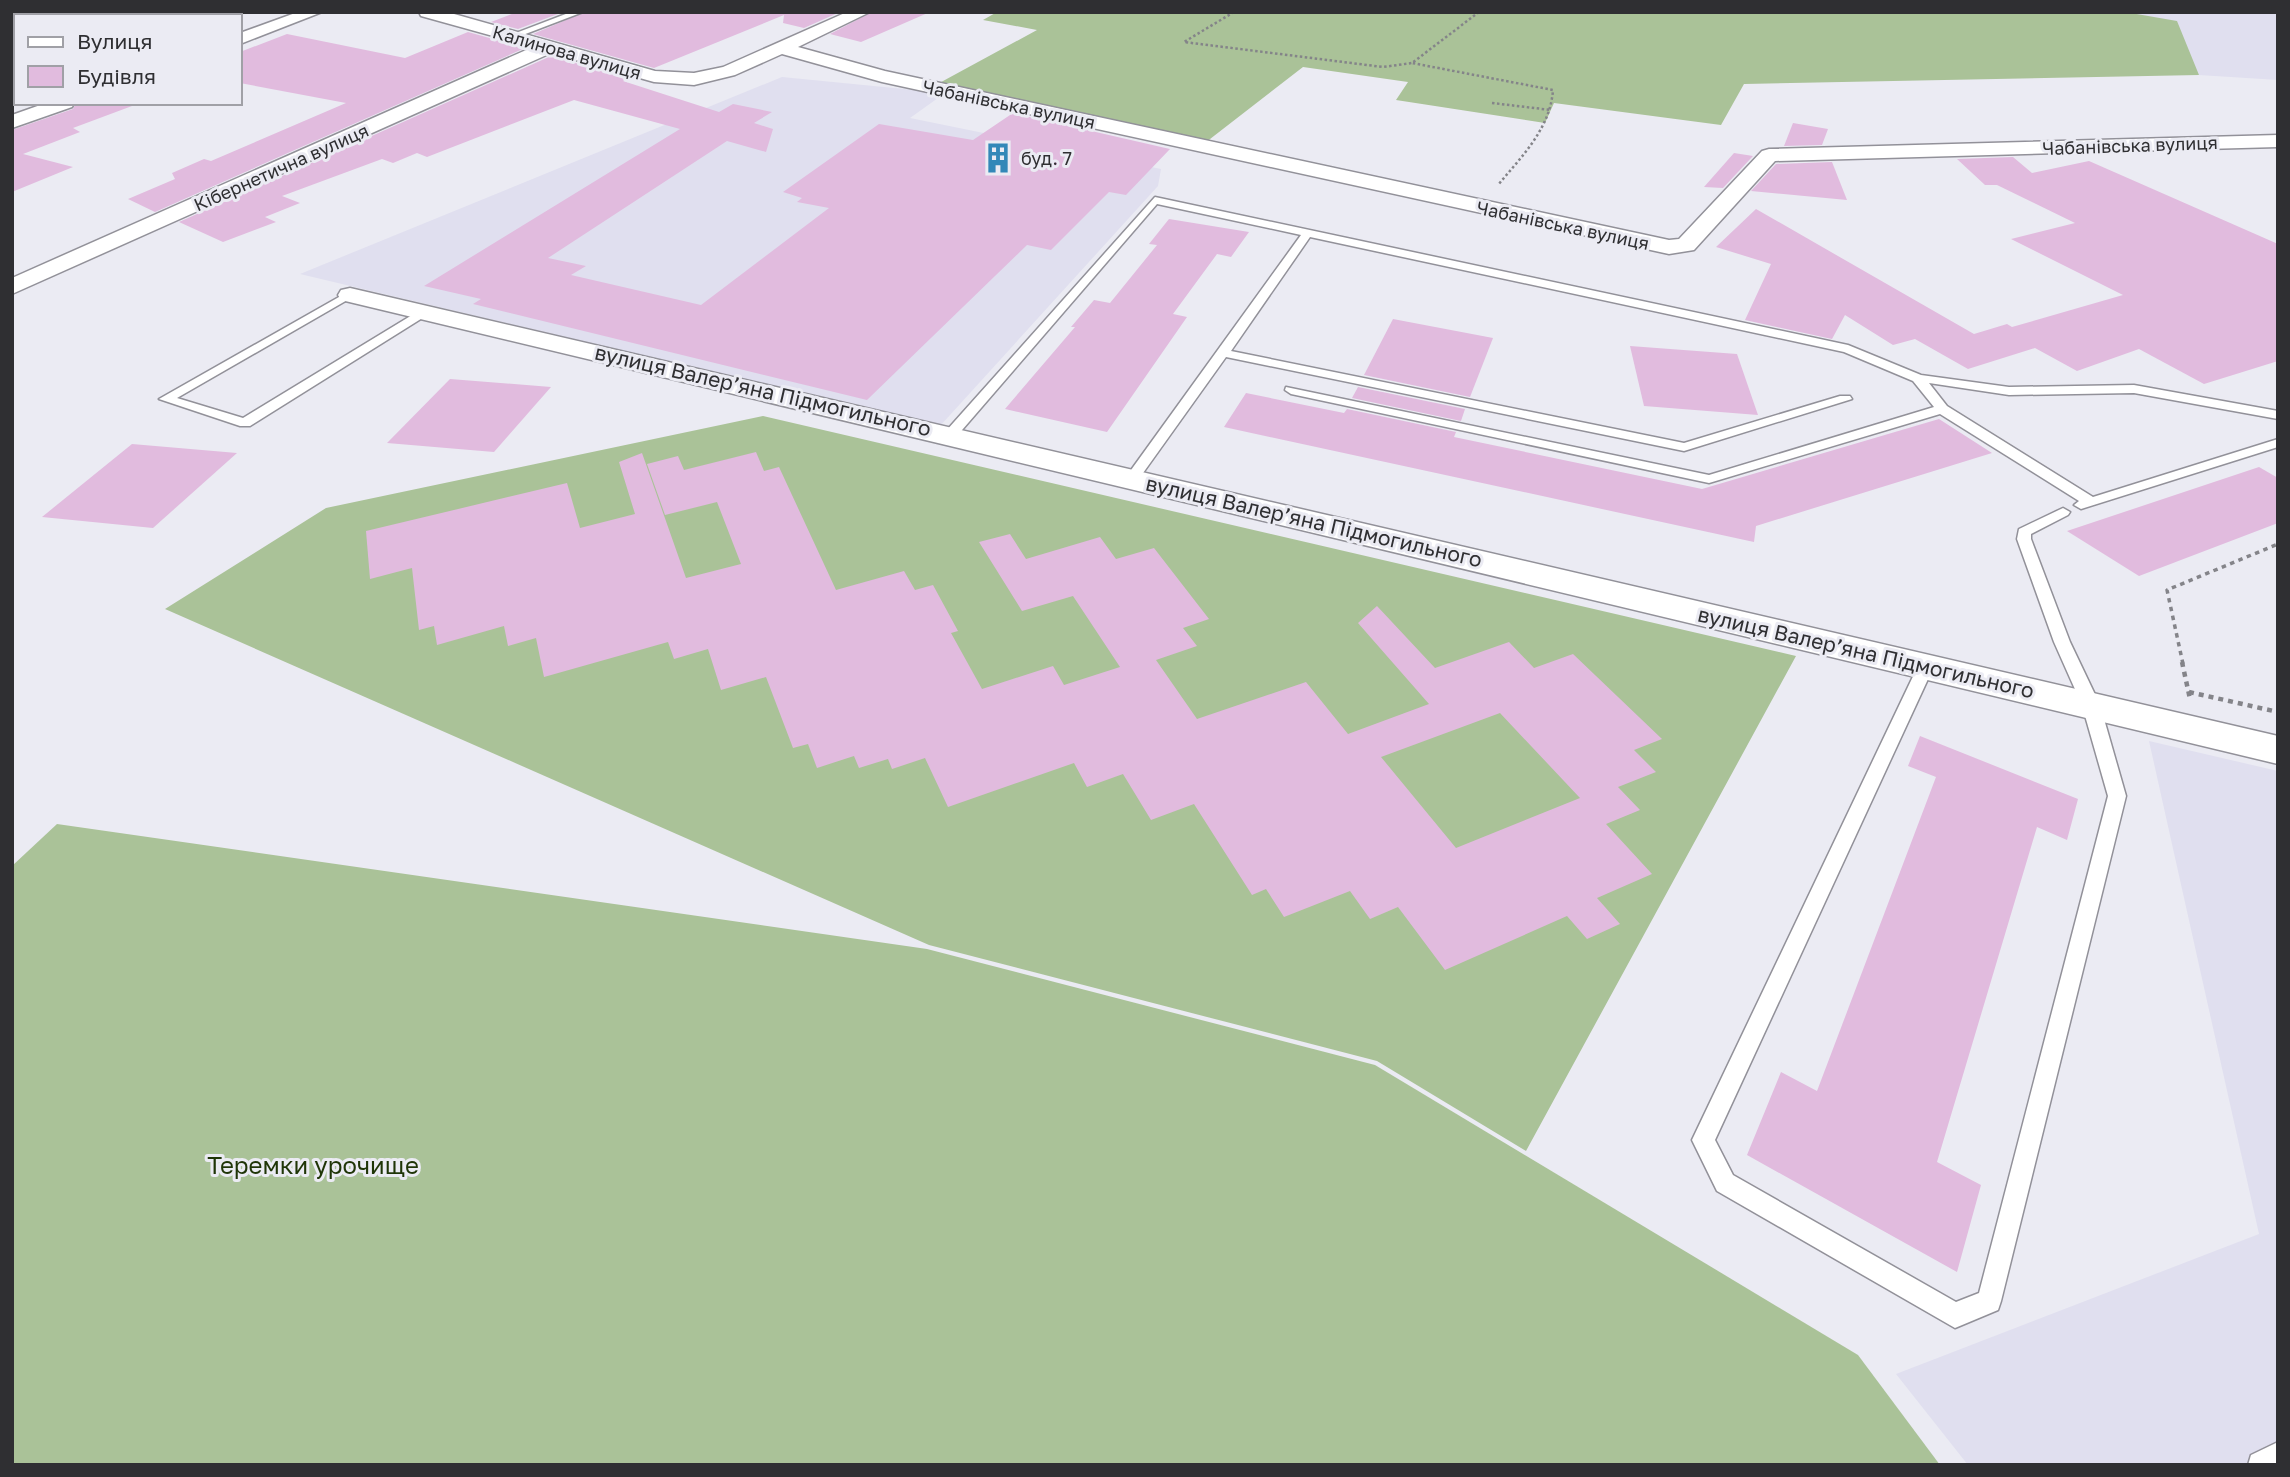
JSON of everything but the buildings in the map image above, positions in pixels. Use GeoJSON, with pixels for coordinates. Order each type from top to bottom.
{"type":"FeatureCollection","features":[{"type":"Feature","properties":{"kind":"street"},"geometry":{"type":"LineString","coordinates":[[242,38],[314,12]]}},
{"type":"Feature","properties":{"kind":"street","name":"Калинова вулиця"},"geometry":{"type":"LineString","coordinates":[[427,12],[654,76],[708,77],[781,48]]}},
{"type":"Feature","properties":{"kind":"street"},"geometry":{"type":"LineString","coordinates":[[781,48],[862,12]]}},
{"type":"Feature","properties":{"kind":"street","name":"Кібернетична вулиця"},"geometry":{"type":"LineString","coordinates":[[12,287],[550,47]]}},
{"type":"Feature","properties":{"kind":"street","name":"Чабанівська вулиця"},"geometry":{"type":"LineString","coordinates":[[781,48],[882,76],[1648,244],[1686,245],[1769,155],[2278,141]]}},
{"type":"Feature","properties":{"kind":"street"},"geometry":{"type":"LineString","coordinates":[[12,122],[59,105]]}},
{"type":"Feature","properties":{"kind":"street","name":"вулиця Валерʼяна Підмогильного"},"geometry":{"type":"LineString","coordinates":[[350,295],[951,434],[2278,750]]}},
{"type":"Feature","properties":{"kind":"lane"},"geometry":{"type":"LineString","coordinates":[[512,36],[579,12]]}},
{"type":"Feature","properties":{"kind":"lane"},"geometry":{"type":"LineString","coordinates":[[951,434],[1155,200],[1848,349],[1918,377],[2008,391],[2134,389],[2278,415]]}},
{"type":"Feature","properties":{"kind":"lane"},"geometry":{"type":"LineString","coordinates":[[1133,477],[1308,232]]}},
{"type":"Feature","properties":{"kind":"lane"},"geometry":{"type":"LineString","coordinates":[[350,295],[166,399],[245,423],[426,312]]}},
{"type":"Feature","properties":{"kind":"lane"},"geometry":{"type":"LineString","coordinates":[[1223,353],[1684,447],[1844,399]]}},
{"type":"Feature","properties":{"kind":"lane"},"geometry":{"type":"LineString","coordinates":[[1918,377],[1942,409],[2091,502]]}},
{"type":"Feature","properties":{"kind":"lane"},"geometry":{"type":"LineString","coordinates":[[1291,390],[1709,479],[1942,409]]}},
{"type":"Feature","properties":{"kind":"lane"},"geometry":{"type":"LineString","coordinates":[[1926,666],[1703,1140],[1725,1183],[1955,1315],[1989,1301],[2117,796],[2091,705],[2062,642],[2024,539],[2024,532],[2069,509],[2278,443]]}},
{"type":"Feature","properties":{"kind":"lane"},"geometry":{"type":"LineString","coordinates":[[2261,1465],[2278,1455]]}},
{"type":"Feature","properties":{"kind":"path"},"geometry":{"type":"LineString","coordinates":[[1234,12],[1184,42],[1383,67],[1412,64],[1553,90],[1551,110],[1545,123],[1481,208]]}},
{"type":"Feature","properties":{"kind":"path"},"geometry":{"type":"LineString","coordinates":[[1412,64],[1479,12]]}},
{"type":"Feature","properties":{"kind":"path"},"geometry":{"type":"LineString","coordinates":[[1492,103],[1551,110]]}},
{"type":"Feature","properties":{"kind":"path"},"geometry":{"type":"LineString","coordinates":[[2197,730],[2167,590],[2278,544]]}},
{"type":"Feature","properties":{"kind":"path"},"geometry":{"type":"LineString","coordinates":[[2189,692],[2278,712]]}},
{"type":"Feature","properties":{"kind":"shaded area"},"geometry":{"type":"Polygon","coordinates":[[[2125,12],[2278,12],[2278,80],[2199,75],[2183,45],[2125,12]]]}},
{"type":"Feature","properties":{"kind":"shaded area"},"geometry":{"type":"Polygon","coordinates":[[[782,77],[945,93],[910,118],[1161,169],[1158,186],[940,426],[300,274],[782,77]]]}},
{"type":"Feature","properties":{"kind":"shaded area"},"geometry":{"type":"Polygon","coordinates":[[[2149,741],[2278,771],[2278,1465],[1968,1465],[1896,1374],[2259,1234],[2149,741]]]}},
{"type":"Feature","properties":{"kind":"green space"},"geometry":{"type":"Polygon","coordinates":[[[997,12],[2125,12],[2177,21],[2199,75],[1744,84],[1721,125],[1554,103],[1545,123],[1396,100],[1408,82],[1303,67],[1201,146],[932,87],[1037,30],[983,20],[997,12]]]}},
{"type":"Feature","properties":{"kind":"green space"},"geometry":{"type":"Polygon","coordinates":[[[763,416],[1796,656],[1526,1151],[1377,1061],[929,945],[165,609],[326,508],[763,416]]]}},
{"type":"Feature","properties":{"kind":"green space","name":"Теремки урочище"},"geometry":{"type":"Polygon","coordinates":[[[57,824],[927,949],[1375,1065],[1858,1355],[1940,1465],[12,1465],[12,866],[57,824]]]}},
{"type":"Feature","properties":{"kind":"place","name":"буд. 7"},"geometry":{"type":"Point","coordinates":[998,158]}}]}
